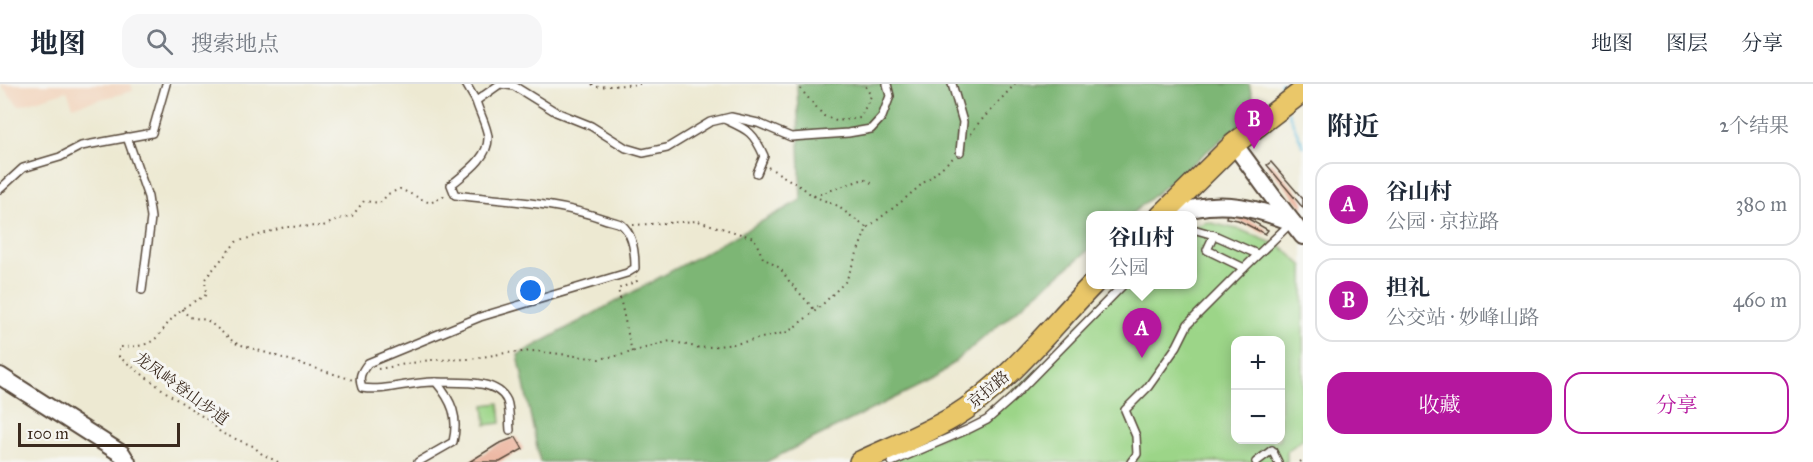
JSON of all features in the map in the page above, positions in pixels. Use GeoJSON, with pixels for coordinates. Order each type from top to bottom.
{"type":"FeatureCollection","features":[{"type":"Feature","properties":{"kind":"highway"},"geometry":{"type":"LineString","coordinates":[[1166,211],[1239,141],[1303,91]]}},
{"type":"Feature","properties":{"kind":"highway","name":"京拉路"},"geometry":{"type":"LineString","coordinates":[[877,460],[952,418],[987,393],[1089,289]]}},
{"type":"Feature","properties":{"kind":"street"},"geometry":{"type":"LineString","coordinates":[[1239,141],[1303,236]]}},
{"type":"Feature","properties":{"kind":"street"},"geometry":{"type":"LineString","coordinates":[[1183,211],[1224,204],[1253,209],[1292,222]]}},
{"type":"Feature","properties":{"kind":"street"},"geometry":{"type":"LineString","coordinates":[[0,376],[123,454],[127,462]]}},
{"type":"Feature","properties":{"kind":"lane"},"geometry":{"type":"LineString","coordinates":[[0,189],[22,168],[60,157],[81,146],[152,133],[166,84]]}},
{"type":"Feature","properties":{"kind":"lane"},"geometry":{"type":"LineString","coordinates":[[466,84],[476,101],[488,137],[485,150],[475,165],[451,185],[455,195],[547,204],[595,216],[622,225],[631,240],[635,255],[635,268],[627,273],[480,317],[368,363],[360,373],[363,388],[371,390],[420,381],[486,385],[501,392],[508,402],[510,430]]}},
{"type":"Feature","properties":{"kind":"lane"},"geometry":{"type":"LineString","coordinates":[[476,101],[500,84],[514,86],[556,112],[591,126],[626,148],[643,153],[667,148],[710,122],[731,117],[758,123],[791,137],[871,129],[882,117],[890,96],[887,84]]}},
{"type":"Feature","properties":{"kind":"lane"},"geometry":{"type":"LineString","coordinates":[[952,84],[963,122],[960,152]]}},
{"type":"Feature","properties":{"kind":"lane"},"geometry":{"type":"LineString","coordinates":[[724,118],[749,130],[764,156],[757,173]]}},
{"type":"Feature","properties":{"kind":"lane"},"geometry":{"type":"LineString","coordinates":[[127,137],[148,197],[151,218],[142,290]]}},
{"type":"Feature","properties":{"kind":"lane"},"geometry":{"type":"LineString","coordinates":[[1131,462],[1137,454],[1136,436],[1125,410],[1148,387],[1177,346],[1188,324],[1292,222]]}},
{"type":"Feature","properties":{"kind":"lane"},"geometry":{"type":"LineString","coordinates":[[1197,230],[1257,254]]}},
{"type":"Feature","properties":{"kind":"lane"},"geometry":{"type":"LineString","coordinates":[[1214,235],[1207,250],[1244,268]]}},
{"type":"Feature","properties":{"kind":"lane"},"geometry":{"type":"LineString","coordinates":[[877,460],[969,429],[987,420],[1012,398],[1120,289]]}},
{"type":"Feature","properties":{"kind":"lane"},"geometry":{"type":"LineString","coordinates":[[418,462],[453,442],[455,415],[451,402],[436,382]]}},
{"type":"Feature","properties":{"kind":"lane"},"geometry":{"type":"LineString","coordinates":[[1256,462],[1272,450],[1278,462]]}},
{"type":"Feature","properties":{"kind":"path"},"geometry":{"type":"LineString","coordinates":[[592,84],[596,87],[640,84]]}},
{"type":"Feature","properties":{"kind":"path"},"geometry":{"type":"LineString","coordinates":[[796,84],[824,116],[836,121],[860,118],[871,96],[864,84]]}},
{"type":"Feature","properties":{"kind":"path"},"geometry":{"type":"LineString","coordinates":[[360,373],[429,360],[471,359],[505,353],[536,351],[599,359],[669,341],[700,348],[735,344],[788,332],[821,306],[846,281],[867,228],[960,152],[976,126],[1016,84]]}},
{"type":"Feature","properties":{"kind":"path"},"geometry":{"type":"LineString","coordinates":[[761,164],[813,196],[836,204],[867,228]]}},
{"type":"Feature","properties":{"kind":"path"},"geometry":{"type":"LineString","coordinates":[[813,196],[864,179],[873,184]]}},
{"type":"Feature","properties":{"kind":"path","name":"龙凤岭登山步道"},"geometry":{"type":"LineString","coordinates":[[278,462],[262,454],[253,446],[221,433],[211,422],[119,357],[119,347],[141,347],[157,338],[182,309],[206,295],[205,279],[236,242],[285,227],[323,226],[352,216],[364,201],[380,203],[388,194],[400,189],[430,203],[443,196],[451,185]]}},
{"type":"Feature","properties":{"kind":"path"},"geometry":{"type":"LineString","coordinates":[[622,225],[660,225],[698,221],[754,238],[763,258],[780,268],[813,308],[821,306]]}},
{"type":"Feature","properties":{"kind":"path"},"geometry":{"type":"LineString","coordinates":[[632,352],[618,289],[637,281],[635,268]]}},
{"type":"Feature","properties":{"kind":"path"},"geometry":{"type":"LineString","coordinates":[[182,309],[189,317],[207,320],[235,343],[360,381]]}},
{"type":"Feature","properties":{"kind":"shaded area"},"geometry":{"type":"Polygon","coordinates":[[[0,84],[131,84],[133,91],[73,106],[67,91],[19,106],[0,84]]]}},
{"type":"Feature","properties":{"kind":"green space"},"geometry":{"type":"Polygon","coordinates":[[[797,84],[1249,84],[1256,111],[1135,211],[1086,211],[1086,252],[935,378],[766,462],[540,462],[518,355],[801,200],[797,84]]]}},
{"type":"Feature","properties":{"kind":"green space"},"geometry":{"type":"Polygon","coordinates":[[[1207,222],[1241,230],[1282,247],[1303,266],[1303,439],[1287,451],[1287,462],[885,462],[980,419],[1032,375],[1112,289],[1197,289],[1197,226],[1207,222]]]}},
{"type":"Feature","properties":{"kind":"green space"},"geometry":{"type":"Polygon","coordinates":[[[499,403],[501,423],[486,425],[484,405],[499,403]]]}},
{"type":"Feature","properties":{"kind":"building"},"geometry":{"type":"Polygon","coordinates":[[[1271,162],[1303,199],[1303,208],[1267,165],[1271,162]]]}},
{"type":"Feature","properties":{"kind":"building"},"geometry":{"type":"Polygon","coordinates":[[[1227,213],[1245,217],[1268,230],[1265,234],[1238,220],[1226,218],[1227,213]]]}},
{"type":"Feature","properties":{"kind":"building"},"geometry":{"type":"Polygon","coordinates":[[[516,437],[523,449],[500,462],[469,462],[498,444],[516,437]]]}},
{"type":"Feature","properties":{"kind":"waterway"},"geometry":{"type":"LineString","coordinates":[[1281,84],[1284,97]]}},
{"type":"Feature","properties":{"kind":"waterway"},"geometry":{"type":"LineString","coordinates":[[1288,112],[1303,146]]}},
{"type":"Feature","properties":{"kind":"place","name":"担礼"},"geometry":{"type":"Point","coordinates":[1254,149]}},
{"type":"Feature","properties":{"kind":"place","name":"谷山村"},"geometry":{"type":"Point","coordinates":[1142,358]}}]}
